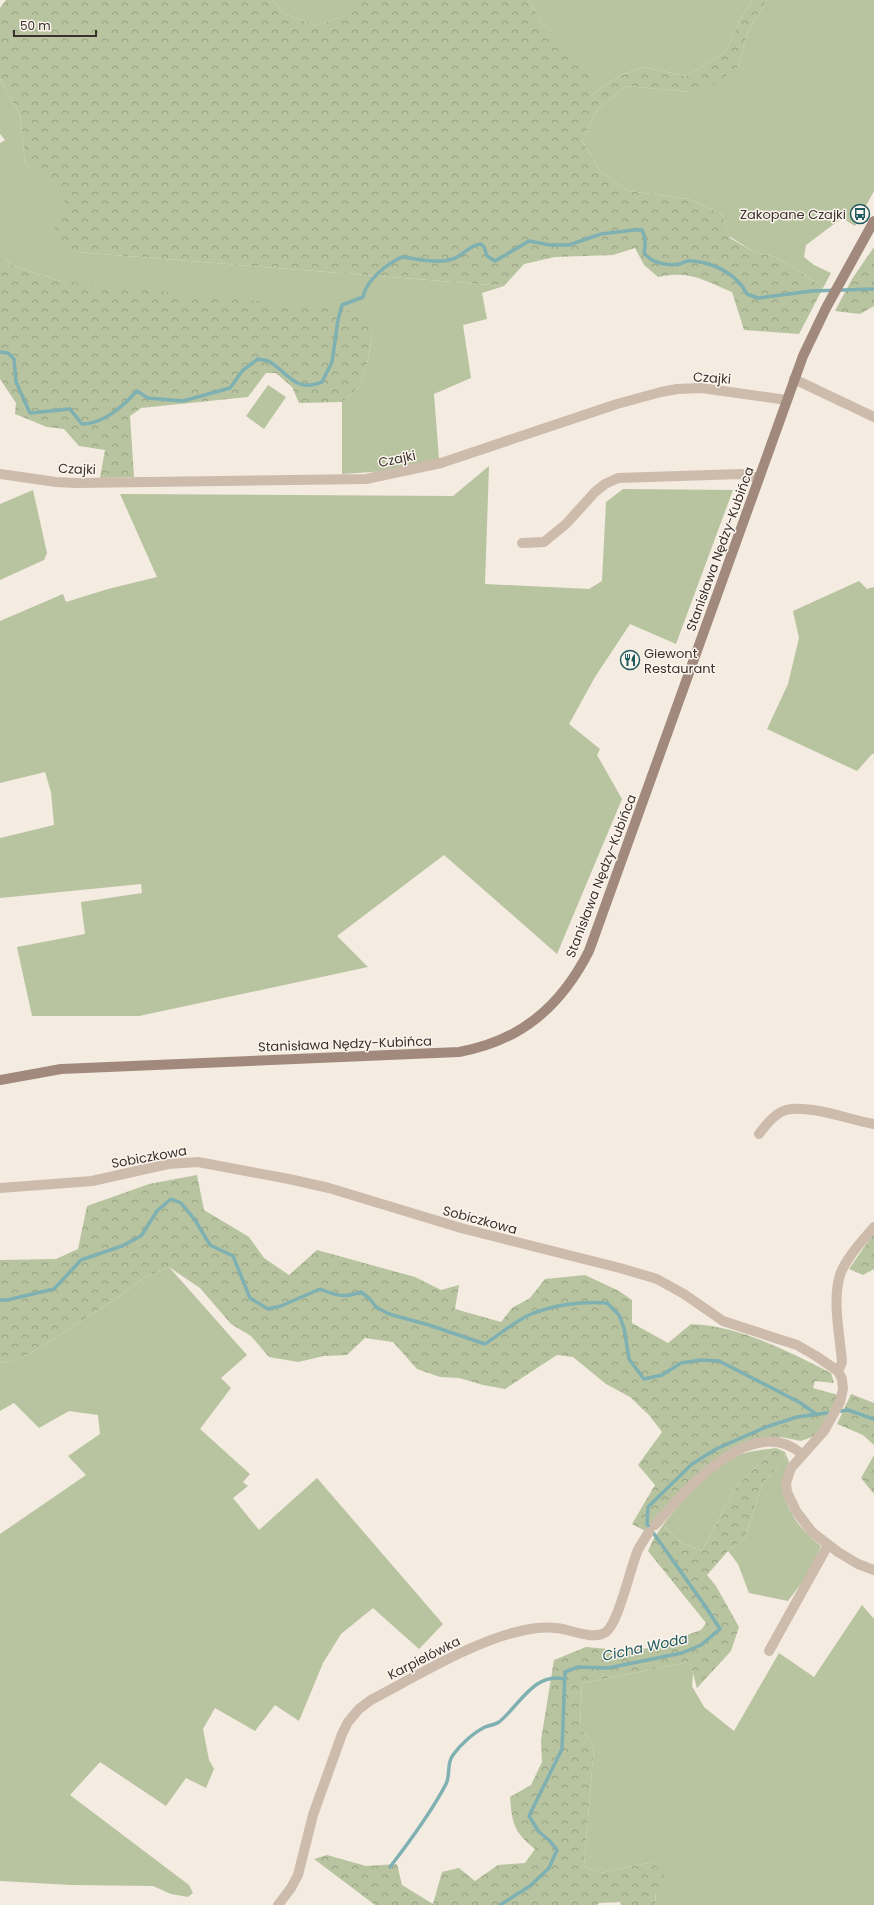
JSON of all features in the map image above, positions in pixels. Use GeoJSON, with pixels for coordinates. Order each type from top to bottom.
{"type":"FeatureCollection","features":[{"type":"Feature","properties":{"kind":"street","name":"Stanisława Nędzy-Kubińca"},"geometry":{"type":"LineString","coordinates":[[0,1080],[61,1070],[459,1052],[494,1043],[531,1023],[547,1010],[565,990],[589,951],[794,380],[826,308],[874,221]]}},
{"type":"Feature","properties":{"kind":"street"},"geometry":{"type":"LineString","coordinates":[[794,380],[874,417]]}},
{"type":"Feature","properties":{"kind":"street","name":"Czajki"},"geometry":{"type":"LineString","coordinates":[[0,474],[56,482],[76,483],[366,479],[441,463],[616,404],[661,392],[677,389],[702,388],[787,400]]}},
{"type":"Feature","properties":{"kind":"street"},"geometry":{"type":"LineString","coordinates":[[522,542],[544,542],[566,524],[595,492],[605,484],[618,478],[741,474],[759,478]]}},
{"type":"Feature","properties":{"kind":"street"},"geometry":{"type":"LineString","coordinates":[[759,1134],[768,1122],[785,1110],[796,1109],[824,1113],[874,1124]]}},
{"type":"Feature","properties":{"kind":"street","name":"Sobiczkowa"},"geometry":{"type":"LineString","coordinates":[[0,1188],[92,1181],[168,1164],[198,1162],[289,1179],[329,1188],[461,1228],[620,1268],[657,1280],[684,1294],[723,1321],[797,1345],[838,1371]]}},
{"type":"Feature","properties":{"kind":"street"},"geometry":{"type":"LineString","coordinates":[[874,1227],[844,1267],[840,1276],[837,1302],[842,1362],[838,1371],[842,1379],[843,1389],[840,1402],[827,1426],[788,1472],[786,1483],[787,1492],[791,1502],[804,1523],[828,1545],[858,1564],[874,1570]]}},
{"type":"Feature","properties":{"kind":"street","name":"Karpielówka"},"geometry":{"type":"LineString","coordinates":[[278,1905],[291,1888],[298,1875],[313,1815],[337,1745],[348,1722],[359,1709],[371,1700],[468,1650],[511,1633],[526,1629],[556,1628],[598,1635],[605,1632],[610,1627],[616,1616],[638,1550],[652,1529],[683,1493],[706,1471],[735,1452],[760,1444],[777,1443],[791,1446],[802,1454]]}},
{"type":"Feature","properties":{"kind":"street"},"geometry":{"type":"LineString","coordinates":[[769,1651],[828,1545]]}},
{"type":"Feature","properties":{"kind":"green space"},"geometry":{"type":"Polygon","coordinates":[[[6,0],[272,0],[283,13],[316,26],[351,14],[346,0],[529,0],[542,23],[590,67],[589,97],[621,75],[643,67],[686,76],[726,52],[739,21],[753,0],[767,0],[748,31],[738,67],[715,84],[691,92],[626,86],[597,110],[582,141],[601,172],[629,191],[688,199],[722,214],[730,238],[754,252],[776,257],[798,270],[823,288],[799,334],[744,330],[732,292],[696,277],[669,275],[658,277],[644,265],[635,248],[613,255],[555,257],[524,264],[504,286],[76,252],[50,241],[65,200],[25,163],[20,115],[0,79],[0,8],[6,0]]]}},
{"type":"Feature","properties":{"kind":"green space"},"geometry":{"type":"Polygon","coordinates":[[[272,0],[346,0],[352,14],[316,26],[283,13],[272,0]]]}},
{"type":"Feature","properties":{"kind":"green space"},"geometry":{"type":"Polygon","coordinates":[[[529,0],[753,0],[739,21],[726,52],[686,76],[643,67],[621,75],[589,97],[589,67],[542,23],[529,0]]]}},
{"type":"Feature","properties":{"kind":"green space"},"geometry":{"type":"Polygon","coordinates":[[[767,0],[874,0],[874,191],[855,226],[842,218],[806,245],[804,257],[814,265],[831,273],[823,288],[798,270],[776,257],[754,252],[729,236],[722,214],[688,199],[629,191],[601,172],[582,141],[597,110],[626,86],[691,92],[738,67],[748,31],[767,0]]]}},
{"type":"Feature","properties":{"kind":"green space"},"geometry":{"type":"Polygon","coordinates":[[[0,79],[20,115],[25,163],[66,200],[76,252],[504,286],[482,293],[487,319],[463,325],[471,378],[434,394],[439,459],[386,471],[342,474],[342,402],[360,386],[368,360],[373,330],[61,281],[16,267],[0,255],[0,143],[5,140],[0,134],[0,79]]]}},
{"type":"Feature","properties":{"kind":"green space"},"geometry":{"type":"Polygon","coordinates":[[[874,247],[874,306],[860,314],[835,311],[852,279],[874,247]]]}},
{"type":"Feature","properties":{"kind":"green space"},"geometry":{"type":"Polygon","coordinates":[[[0,255],[16,267],[61,281],[355,311],[368,322],[373,330],[368,360],[360,386],[342,402],[299,403],[292,387],[276,373],[266,373],[248,397],[141,408],[130,416],[134,477],[100,478],[105,450],[79,446],[64,429],[47,427],[15,414],[16,403],[0,379],[0,255]]]}},
{"type":"Feature","properties":{"kind":"green space"},"geometry":{"type":"Polygon","coordinates":[[[268,385],[286,397],[264,429],[246,416],[268,385]]]}},
{"type":"Feature","properties":{"kind":"green space"},"geometry":{"type":"Polygon","coordinates":[[[489,466],[485,584],[589,589],[602,581],[606,502],[623,489],[733,490],[676,644],[630,624],[595,677],[569,724],[600,749],[597,755],[622,799],[557,954],[444,855],[337,936],[368,967],[139,1016],[32,1016],[17,947],[85,934],[81,902],[142,893],[141,884],[0,898],[0,838],[54,825],[51,792],[45,772],[0,783],[0,621],[63,594],[66,602],[108,589],[157,577],[120,494],[453,496],[489,466]]]}},
{"type":"Feature","properties":{"kind":"green space"},"geometry":{"type":"Polygon","coordinates":[[[33,490],[47,553],[44,560],[0,580],[0,504],[33,490]]]}},
{"type":"Feature","properties":{"kind":"green space"},"geometry":{"type":"Polygon","coordinates":[[[859,581],[867,589],[874,587],[874,754],[872,754],[857,771],[767,729],[788,684],[799,638],[793,611],[859,581]]]}},
{"type":"Feature","properties":{"kind":"green space"},"geometry":{"type":"Polygon","coordinates":[[[197,1175],[204,1210],[249,1237],[264,1258],[289,1275],[317,1250],[415,1277],[441,1290],[459,1285],[455,1309],[501,1322],[512,1308],[530,1298],[545,1279],[585,1275],[619,1291],[632,1300],[632,1323],[668,1343],[691,1324],[728,1329],[781,1348],[831,1373],[834,1383],[815,1381],[813,1388],[838,1395],[825,1424],[812,1437],[801,1441],[781,1437],[752,1440],[660,1513],[647,1532],[632,1524],[655,1485],[638,1465],[662,1432],[649,1415],[630,1397],[606,1384],[573,1357],[557,1355],[505,1389],[483,1385],[459,1378],[440,1377],[417,1369],[393,1342],[365,1338],[347,1355],[324,1356],[298,1362],[269,1357],[251,1336],[231,1324],[200,1288],[169,1267],[144,1278],[121,1295],[46,1344],[12,1363],[0,1362],[0,1260],[56,1259],[78,1249],[87,1206],[149,1184],[197,1175]]]}},
{"type":"Feature","properties":{"kind":"green space"},"geometry":{"type":"Polygon","coordinates":[[[874,1233],[874,1269],[863,1275],[849,1269],[874,1233]]]}},
{"type":"Feature","properties":{"kind":"green space"},"geometry":{"type":"Polygon","coordinates":[[[169,1267],[247,1355],[221,1378],[231,1388],[200,1429],[250,1474],[243,1482],[248,1486],[233,1498],[259,1530],[317,1478],[443,1624],[419,1649],[373,1608],[341,1634],[323,1663],[299,1721],[275,1705],[255,1731],[215,1708],[203,1729],[209,1760],[214,1769],[206,1788],[186,1778],[166,1806],[100,1762],[70,1795],[189,1885],[193,1893],[188,1897],[171,1894],[153,1886],[71,1885],[0,1881],[0,1534],[86,1475],[68,1456],[100,1434],[98,1415],[69,1411],[39,1428],[14,1403],[0,1411],[0,1362],[12,1363],[46,1344],[121,1295],[144,1278],[169,1267]]]}},
{"type":"Feature","properties":{"kind":"green space"},"geometry":{"type":"Polygon","coordinates":[[[851,1394],[874,1403],[874,1445],[863,1435],[837,1424],[851,1394]]]}},
{"type":"Feature","properties":{"kind":"green space"},"geometry":{"type":"Polygon","coordinates":[[[776,1448],[737,1485],[702,1551],[682,1543],[663,1525],[695,1488],[714,1470],[724,1463],[744,1453],[776,1448]]]}},
{"type":"Feature","properties":{"kind":"green space"},"geometry":{"type":"Polygon","coordinates":[[[776,1448],[785,1452],[784,1460],[762,1484],[745,1538],[728,1551],[707,1575],[716,1586],[739,1627],[731,1651],[697,1688],[690,1662],[582,1683],[580,1727],[594,1746],[584,1866],[600,1873],[653,1862],[669,1882],[655,1894],[656,1905],[621,1905],[620,1902],[599,1903],[597,1905],[375,1905],[314,1859],[327,1855],[366,1866],[397,1864],[402,1885],[433,1904],[442,1872],[459,1868],[475,1881],[498,1865],[525,1863],[535,1849],[523,1838],[515,1827],[510,1797],[531,1785],[542,1762],[541,1740],[554,1660],[586,1647],[619,1650],[651,1648],[701,1630],[706,1623],[648,1551],[654,1538],[663,1525],[682,1543],[702,1551],[737,1485],[776,1448]]]}},
{"type":"Feature","properties":{"kind":"green space"},"geometry":{"type":"Polygon","coordinates":[[[785,1452],[789,1462],[785,1474],[784,1486],[785,1498],[789,1509],[803,1529],[821,1546],[811,1570],[788,1601],[749,1593],[738,1564],[728,1551],[745,1538],[762,1484],[784,1460],[785,1452]]]}},
{"type":"Feature","properties":{"kind":"green space"},"geometry":{"type":"Polygon","coordinates":[[[874,1455],[874,1494],[861,1478],[874,1455]]]}},
{"type":"Feature","properties":{"kind":"green space"},"geometry":{"type":"Polygon","coordinates":[[[862,1605],[874,1619],[874,1905],[656,1905],[653,1862],[600,1873],[584,1866],[594,1746],[580,1727],[582,1683],[690,1662],[693,1674],[692,1686],[704,1707],[734,1731],[779,1653],[814,1677],[862,1605]]]}},
{"type":"Feature","properties":{"kind":"waterway"},"geometry":{"type":"LineString","coordinates":[[0,352],[8,353],[14,359],[16,382],[30,413],[70,409],[82,424],[105,418],[119,408],[137,391],[148,398],[183,401],[230,388],[243,370],[258,359],[270,362],[293,381],[299,384],[313,385],[322,382],[332,362],[338,320],[342,305],[363,297],[368,285],[378,273],[402,257],[428,261],[441,261],[453,259],[473,246],[481,244],[484,247],[487,256],[495,261],[529,241],[550,245],[569,245],[601,234],[642,230],[645,241],[644,252],[650,259],[669,265],[679,264],[686,261],[708,264],[724,270],[743,287],[747,294],[758,298],[812,291],[874,289]]}},
{"type":"Feature","properties":{"kind":"waterway"},"geometry":{"type":"LineString","coordinates":[[0,1300],[7,1300],[54,1289],[81,1260],[122,1246],[141,1236],[157,1211],[171,1199],[181,1203],[195,1220],[210,1245],[233,1256],[250,1298],[268,1309],[281,1306],[320,1289],[345,1296],[361,1292],[370,1299],[376,1307],[389,1314],[429,1325],[485,1344],[529,1315],[567,1304],[607,1303],[619,1315],[624,1328],[629,1359],[644,1379],[662,1375],[681,1363],[701,1360],[719,1361],[799,1402],[816,1414]]}},
{"type":"Feature","properties":{"kind":"waterway","name":"Cicha Woda"},"geometry":{"type":"LineString","coordinates":[[500,1905],[530,1886],[549,1868],[557,1850],[549,1840],[539,1832],[529,1816],[562,1749],[565,1672],[578,1667],[608,1668],[682,1653],[701,1645],[720,1629],[647,1524],[648,1507],[692,1464],[716,1449],[766,1427],[797,1417],[848,1410],[874,1419]]}},
{"type":"Feature","properties":{"kind":"waterway"},"geometry":{"type":"LineString","coordinates":[[390,1867],[434,1806],[446,1784],[451,1758],[459,1747],[480,1730],[499,1722],[536,1685],[544,1680],[554,1678],[564,1679]]}},
{"type":"Feature","properties":{"kind":"place","name":"Zakopane Czajki"},"geometry":{"type":"Point","coordinates":[860,214]}},
{"type":"Feature","properties":{"kind":"place","name":"Giewont Restaurant"},"geometry":{"type":"Point","coordinates":[630,660]}}]}
